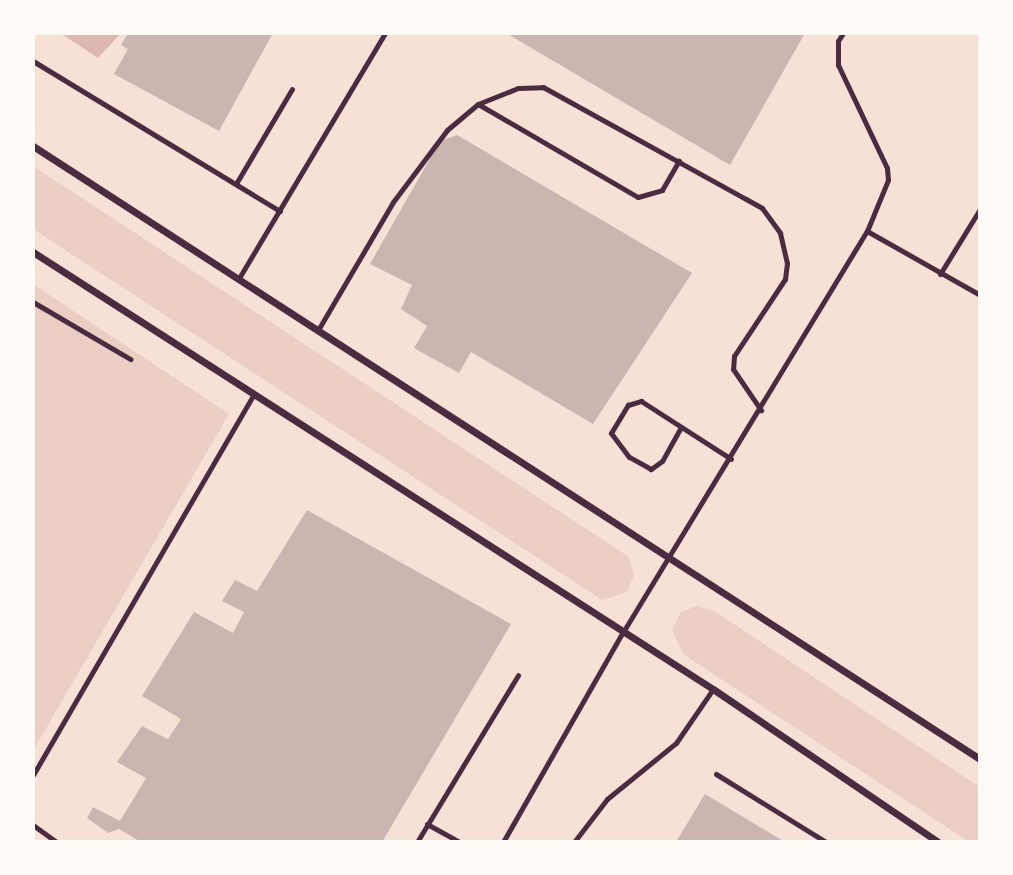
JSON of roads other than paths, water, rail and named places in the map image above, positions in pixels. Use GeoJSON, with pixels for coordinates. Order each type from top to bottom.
{"type":"FeatureCollection","features":[{"type":"Feature","properties":{"kind":"street"},"geometry":{"type":"LineString","coordinates":[[33,146],[980,759]]}},
{"type":"Feature","properties":{"kind":"street"},"geometry":{"type":"LineString","coordinates":[[33,252],[713,689],[938,842]]}},
{"type":"Feature","properties":{"kind":"lane"},"geometry":{"type":"LineString","coordinates":[[239,278],[385,33]]}},
{"type":"Feature","properties":{"kind":"lane"},"geometry":{"type":"LineString","coordinates":[[503,842],[624,632],[732,459],[867,231],[888,180],[887,168],[838,65],[838,41],[843,33]]}},
{"type":"Feature","properties":{"kind":"lane"},"geometry":{"type":"LineString","coordinates":[[33,61],[237,182],[280,211]]}},
{"type":"Feature","properties":{"kind":"lane"},"geometry":{"type":"LineString","coordinates":[[318,330],[393,202],[447,130],[478,104],[518,89],[543,87],[761,208],[780,233],[787,263],[785,279],[734,356],[733,369],[761,410]]}},
{"type":"Feature","properties":{"kind":"lane"},"geometry":{"type":"LineString","coordinates":[[237,182],[292,89]]}},
{"type":"Feature","properties":{"kind":"lane"},"geometry":{"type":"LineString","coordinates":[[478,104],[638,197],[662,190],[679,161]]}},
{"type":"Feature","properties":{"kind":"lane"},"geometry":{"type":"LineString","coordinates":[[940,274],[980,209]]}},
{"type":"Feature","properties":{"kind":"lane"},"geometry":{"type":"LineString","coordinates":[[867,231],[980,295]]}},
{"type":"Feature","properties":{"kind":"lane"},"geometry":{"type":"LineString","coordinates":[[33,302],[130,359]]}},
{"type":"Feature","properties":{"kind":"lane"},"geometry":{"type":"LineString","coordinates":[[33,775],[253,395]]}},
{"type":"Feature","properties":{"kind":"lane"},"geometry":{"type":"LineString","coordinates":[[681,427],[662,461],[651,469],[629,457],[611,433],[634,400],[681,427],[732,459]]}},
{"type":"Feature","properties":{"kind":"lane"},"geometry":{"type":"LineString","coordinates":[[417,842],[518,675]]}},
{"type":"Feature","properties":{"kind":"lane"},"geometry":{"type":"LineString","coordinates":[[575,842],[607,799],[676,743],[713,689]]}},
{"type":"Feature","properties":{"kind":"lane"},"geometry":{"type":"LineString","coordinates":[[716,774],[826,842]]}},
{"type":"Feature","properties":{"kind":"lane"},"geometry":{"type":"LineString","coordinates":[[427,824],[458,842]]}},
{"type":"Feature","properties":{"kind":"lane"},"geometry":{"type":"LineString","coordinates":[[33,825],[56,842]]}}]}
